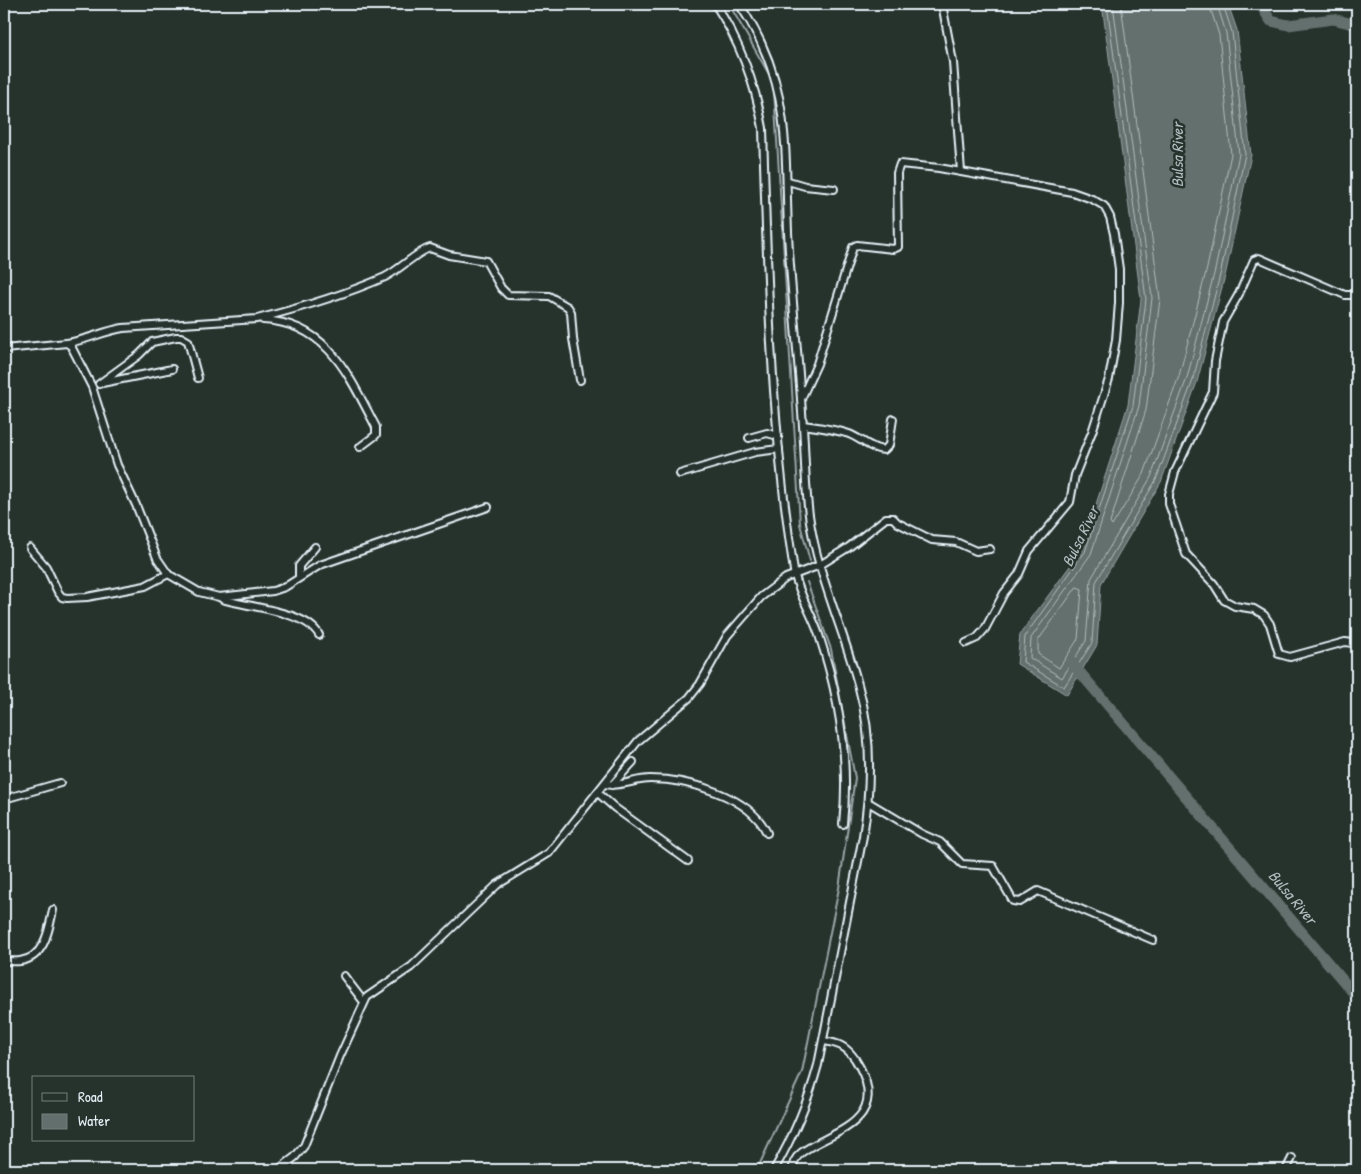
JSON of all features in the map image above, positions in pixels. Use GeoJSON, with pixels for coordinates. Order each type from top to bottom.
{"type":"FeatureCollection","features":[{"type":"Feature","properties":{"kind":"street"},"geometry":{"type":"LineString","coordinates":[[715,4],[736,38],[746,62],[763,128],[767,260],[778,436],[794,574],[818,630],[838,702],[846,770],[842,824]]}},
{"type":"Feature","properties":{"kind":"street"},"geometry":{"type":"LineString","coordinates":[[739,4],[763,45],[776,79],[784,124],[788,181],[789,248],[807,501],[820,565],[861,694],[868,756],[868,802],[823,1041],[808,1097],[794,1132],[774,1170]]}},
{"type":"Feature","properties":{"kind":"street"},"geometry":{"type":"LineString","coordinates":[[942,4],[953,62],[962,172]]}},
{"type":"Feature","properties":{"kind":"street"},"geometry":{"type":"LineString","coordinates":[[801,400],[817,364],[853,248],[857,245],[893,249],[898,247],[898,167],[904,163],[1072,192],[1098,202],[1107,212],[1113,226],[1119,284],[1116,340],[1109,379],[1092,432],[1075,475],[1072,498],[1061,515],[1029,551],[1018,574],[1004,593],[985,629],[977,638],[966,643]]}},
{"type":"Feature","properties":{"kind":"street"},"geometry":{"type":"LineString","coordinates":[[788,181],[805,186],[834,189]]}},
{"type":"Feature","properties":{"kind":"street"},"geometry":{"type":"LineString","coordinates":[[256,319],[323,300],[374,281],[403,267],[425,250],[433,249],[449,255],[486,262],[501,288],[508,296],[549,296],[568,307],[572,320],[573,339],[580,380]]}},
{"type":"Feature","properties":{"kind":"street"},"geometry":{"type":"LineString","coordinates":[[1357,292],[1354,295],[1346,295],[1259,258],[1251,262],[1239,294],[1223,322],[1215,361],[1213,392],[1175,472],[1169,494],[1169,504],[1186,554],[1214,584],[1224,600],[1235,606],[1254,609],[1264,615],[1270,624],[1279,654],[1290,657],[1345,642],[1353,643],[1357,648]]}},
{"type":"Feature","properties":{"kind":"street"},"geometry":{"type":"LineString","coordinates":[[4,349],[67,343],[123,328],[256,319],[278,321],[308,331],[336,356],[376,427],[376,435],[360,447]]}},
{"type":"Feature","properties":{"kind":"street"},"geometry":{"type":"LineString","coordinates":[[95,386],[139,355],[152,342],[176,337],[181,337],[188,341],[198,378]]}},
{"type":"Feature","properties":{"kind":"street"},"geometry":{"type":"LineString","coordinates":[[67,343],[78,357],[95,386],[117,465],[136,505],[157,558],[168,574],[190,588],[219,598],[284,614],[310,624],[319,635]]}},
{"type":"Feature","properties":{"kind":"street"},"geometry":{"type":"LineString","coordinates":[[95,386],[172,369]]}},
{"type":"Feature","properties":{"kind":"street"},"geometry":{"type":"LineString","coordinates":[[803,425],[839,431],[851,435],[875,449],[884,450],[890,445],[893,419]]}},
{"type":"Feature","properties":{"kind":"street"},"geometry":{"type":"LineString","coordinates":[[749,438],[767,433],[778,436]]}},
{"type":"Feature","properties":{"kind":"street"},"geometry":{"type":"LineString","coordinates":[[680,474],[755,452],[780,449]]}},
{"type":"Feature","properties":{"kind":"street"},"geometry":{"type":"LineString","coordinates":[[219,598],[273,591],[285,587],[332,560],[488,507]]}},
{"type":"Feature","properties":{"kind":"street"},"geometry":{"type":"LineString","coordinates":[[608,784],[638,741],[689,698],[738,621],[761,597],[779,582],[794,574],[820,565],[858,540],[886,518],[893,518],[898,523],[932,540],[956,542],[976,551],[990,548]]}},
{"type":"Feature","properties":{"kind":"street"},"geometry":{"type":"LineString","coordinates":[[300,578],[299,566],[315,547]]}},
{"type":"Feature","properties":{"kind":"street"},"geometry":{"type":"LineString","coordinates":[[30,548],[46,567],[58,592],[62,597],[67,598],[87,597],[146,586],[168,574]]}},
{"type":"Feature","properties":{"kind":"street"},"geometry":{"type":"LineString","coordinates":[[278,1170],[295,1157],[304,1146],[364,1002],[372,993],[405,971],[430,950],[497,885],[549,853],[598,793],[633,762]]}},
{"type":"Feature","properties":{"kind":"street"},"geometry":{"type":"LineString","coordinates":[[608,784],[650,779],[713,791],[727,797],[754,815],[767,833]]}},
{"type":"Feature","properties":{"kind":"street"},"geometry":{"type":"LineString","coordinates":[[4,799],[60,783]]}},
{"type":"Feature","properties":{"kind":"street"},"geometry":{"type":"LineString","coordinates":[[598,793],[615,808],[688,861]]}},
{"type":"Feature","properties":{"kind":"street"},"geometry":{"type":"LineString","coordinates":[[868,802],[922,834],[940,842],[962,864],[993,866],[1013,901],[1023,901],[1038,891],[1153,940]]}},
{"type":"Feature","properties":{"kind":"street"},"geometry":{"type":"LineString","coordinates":[[4,962],[25,959],[42,946],[48,937],[53,910]]}},
{"type":"Feature","properties":{"kind":"street"},"geometry":{"type":"LineString","coordinates":[[344,976],[364,1002]]}},
{"type":"Feature","properties":{"kind":"street"},"geometry":{"type":"LineString","coordinates":[[793,1170],[794,1158],[801,1152],[852,1124],[863,1111],[866,1104],[865,1082],[855,1060],[841,1044],[823,1041]]}},
{"type":"Feature","properties":{"kind":"street"},"geometry":{"type":"LineString","coordinates":[[1286,1170],[1292,1158]]}},
{"type":"Feature","properties":{"kind":"water"},"geometry":{"type":"Polygon","coordinates":[[[1102,4],[1228,4],[1237,30],[1251,155],[1226,272],[1197,382],[1161,482],[1101,584],[1097,645],[1067,695],[1017,664],[1020,634],[1081,551],[1128,405],[1141,299],[1102,4]]]}},
{"type":"Feature","properties":{"kind":"waterway"},"geometry":{"type":"LineString","coordinates":[[729,4],[770,76]]}},
{"type":"Feature","properties":{"kind":"waterway"},"geometry":{"type":"LineString","coordinates":[[1260,4],[1271,21],[1288,25],[1333,19],[1357,25]]}},
{"type":"Feature","properties":{"kind":"waterway"},"geometry":{"type":"LineString","coordinates":[[774,90],[800,524],[810,561]]}},
{"type":"Feature","properties":{"kind":"waterway"},"geometry":{"type":"LineString","coordinates":[[757,1170],[802,1072],[839,888],[855,778],[831,649],[807,582]]}},
{"type":"Feature","properties":{"kind":"waterway","name":"Bulsa River"},"geometry":{"type":"LineString","coordinates":[[1071,662],[1357,997]]}}]}
